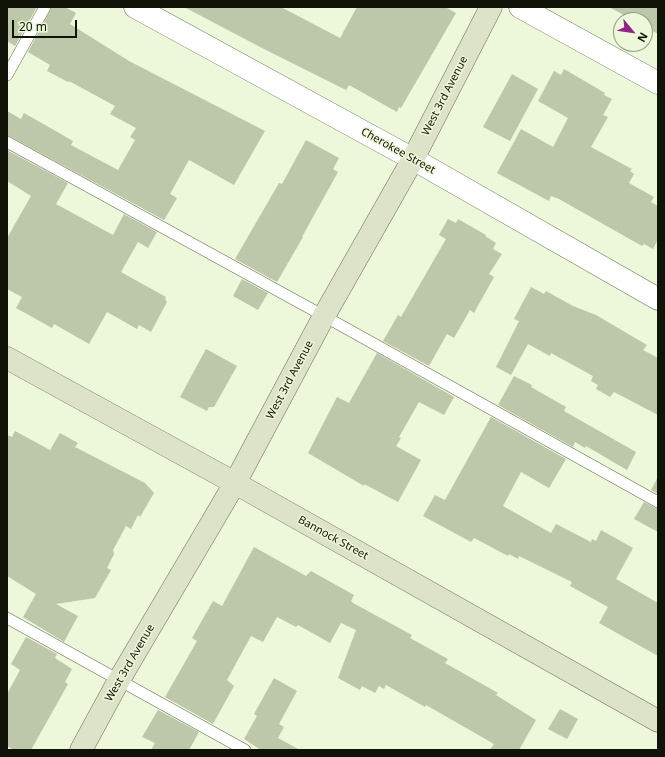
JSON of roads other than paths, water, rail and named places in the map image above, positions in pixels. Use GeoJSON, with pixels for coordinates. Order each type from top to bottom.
{"type":"FeatureCollection","features":[{"type":"Feature","properties":{"kind":"street","name":"Cherokee Street"},"geometry":{"type":"LineString","coordinates":[[135,7],[413,159],[658,299]]}},
{"type":"Feature","properties":{"kind":"street","name":"West 3rd Avenue"},"geometry":{"type":"LineString","coordinates":[[81,750],[235,483],[324,316],[413,159],[491,7]]}},
{"type":"Feature","properties":{"kind":"street"},"geometry":{"type":"LineString","coordinates":[[520,7],[658,83]]}},
{"type":"Feature","properties":{"kind":"street","name":"Bannock Street"},"geometry":{"type":"LineString","coordinates":[[7,358],[235,483],[658,721]]}},
{"type":"Feature","properties":{"kind":"lane"},"geometry":{"type":"LineString","coordinates":[[7,75],[45,7]]}},
{"type":"Feature","properties":{"kind":"lane"},"geometry":{"type":"LineString","coordinates":[[7,142],[658,502]]}},
{"type":"Feature","properties":{"kind":"lane"},"geometry":{"type":"LineString","coordinates":[[7,618],[245,750]]}}]}
